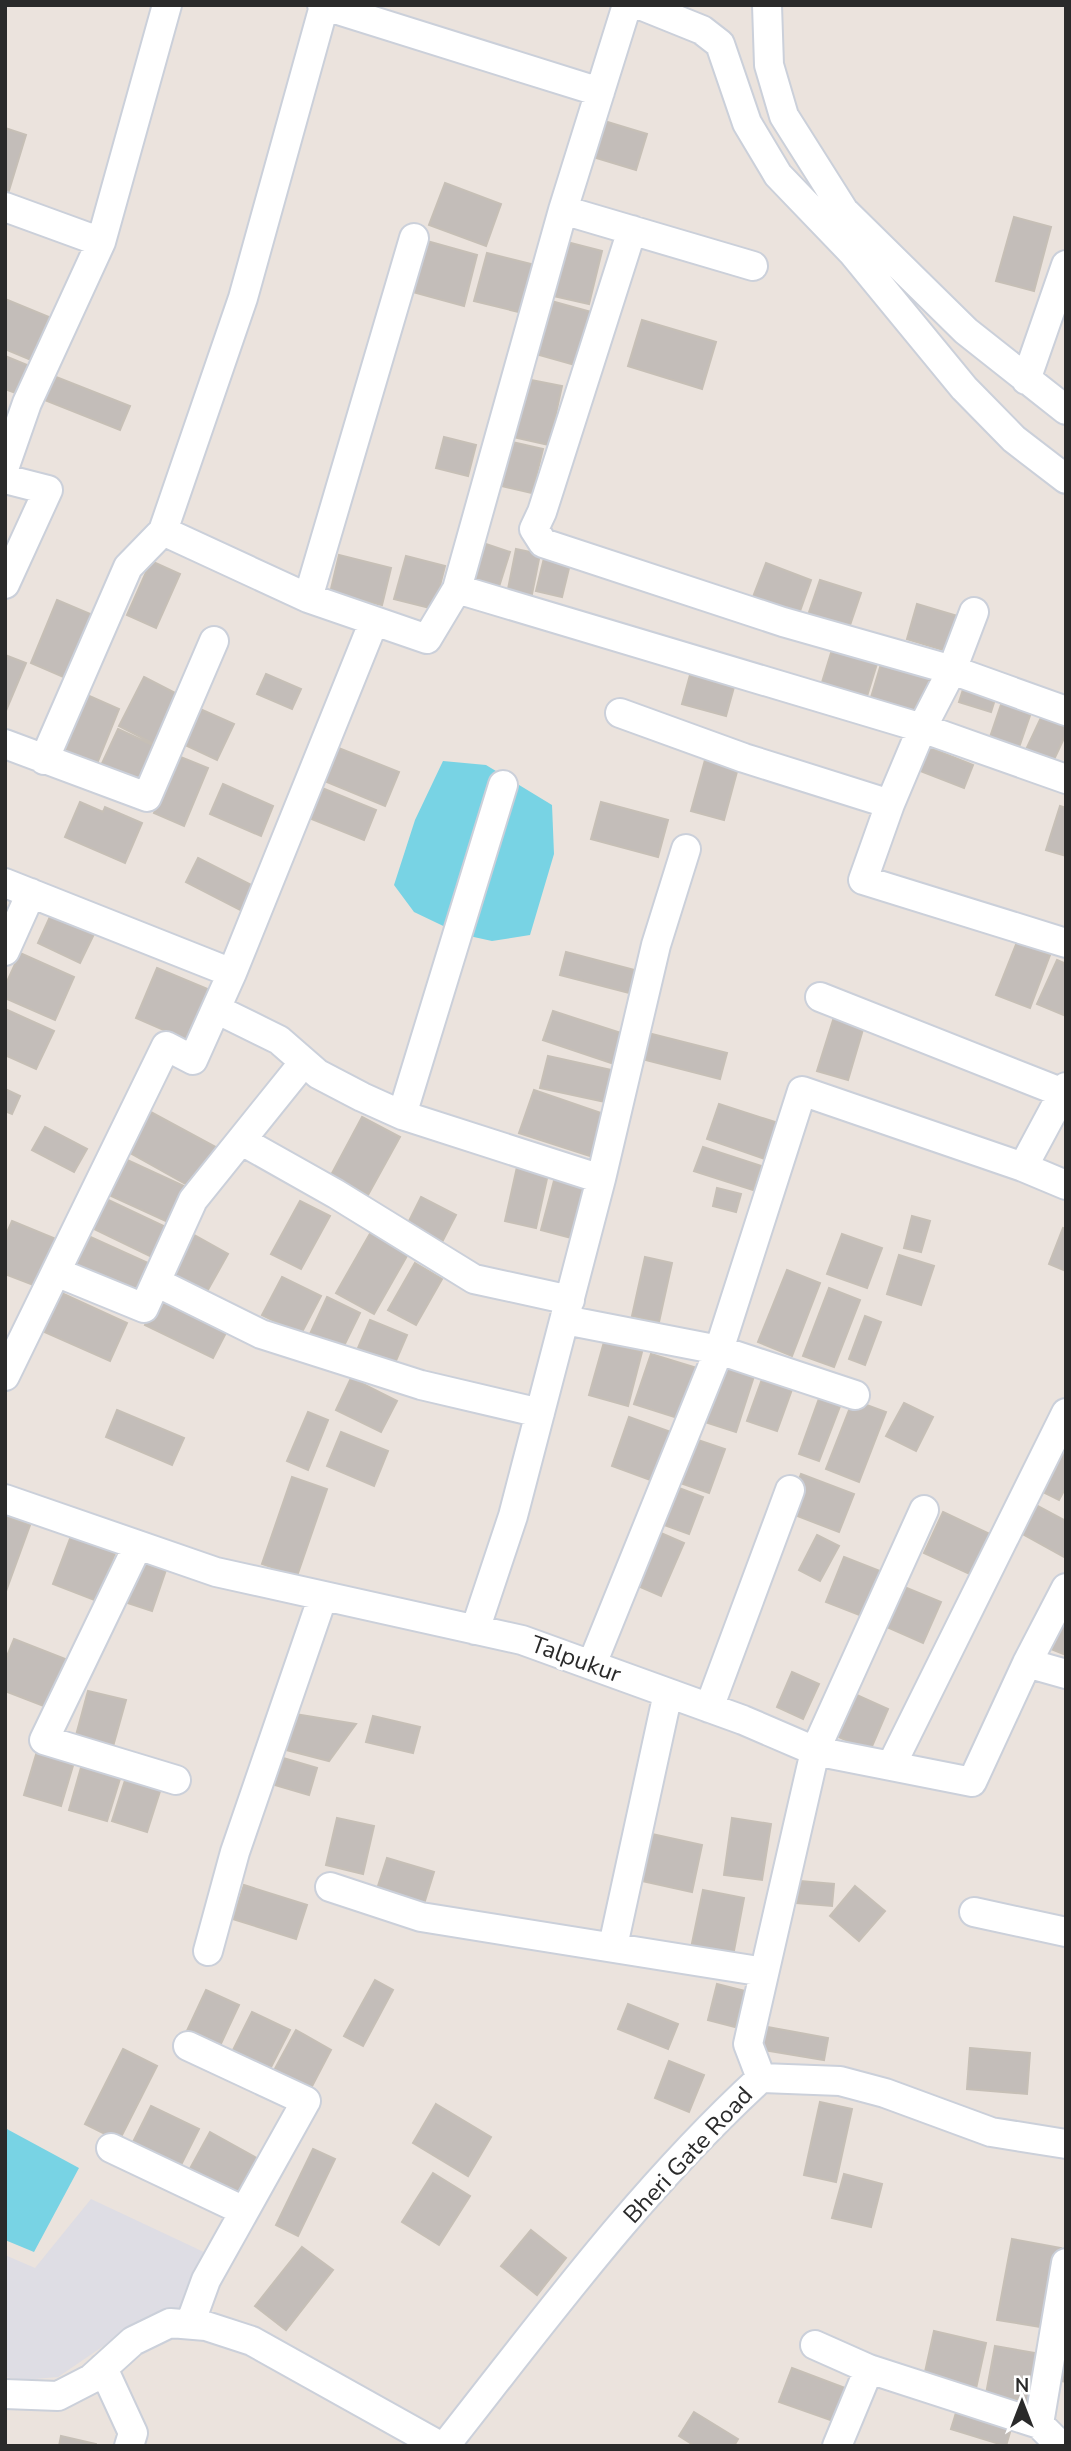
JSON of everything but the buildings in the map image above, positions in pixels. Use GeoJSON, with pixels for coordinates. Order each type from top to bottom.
{"type":"FeatureCollection","features":[{"type":"Feature","properties":{"kind":"street"},"geometry":{"type":"LineString","coordinates":[[5,466],[16,399],[101,242],[167,5]]}},
{"type":"Feature","properties":{"kind":"street"},"geometry":{"type":"LineString","coordinates":[[163,531],[307,598],[427,639],[457,589],[564,210],[627,5]]}},
{"type":"Feature","properties":{"kind":"street"},"geometry":{"type":"LineString","coordinates":[[640,5],[702,30],[720,44],[747,123],[778,175],[853,253],[964,388],[1014,439],[1066,479]]}},
{"type":"Feature","properties":{"kind":"street"},"geometry":{"type":"LineString","coordinates":[[767,5],[769,65],[784,116],[844,211],[967,331],[1066,410]]}},
{"type":"Feature","properties":{"kind":"street"},"geometry":{"type":"LineString","coordinates":[[44,760],[128,567],[163,531],[243,298],[323,6],[600,92]]}},
{"type":"Feature","properties":{"kind":"street"},"geometry":{"type":"LineString","coordinates":[[5,207],[101,242]]}},
{"type":"Feature","properties":{"kind":"street"},"geometry":{"type":"LineString","coordinates":[[564,210],[753,266]]}},
{"type":"Feature","properties":{"kind":"street"},"geometry":{"type":"LineString","coordinates":[[632,230],[534,529],[543,543],[783,622],[952,670],[1066,711]]}},
{"type":"Feature","properties":{"kind":"street"},"geometry":{"type":"LineString","coordinates":[[307,598],[414,237]]}},
{"type":"Feature","properties":{"kind":"street"},"geometry":{"type":"LineString","coordinates":[[1026,380],[1066,265]]}},
{"type":"Feature","properties":{"kind":"street"},"geometry":{"type":"LineString","coordinates":[[5,479],[48,490],[5,584]]}},
{"type":"Feature","properties":{"kind":"street"},"geometry":{"type":"LineString","coordinates":[[457,589],[922,728],[1066,779]]}},
{"type":"Feature","properties":{"kind":"street"},"geometry":{"type":"LineString","coordinates":[[974,612],[952,670],[922,728],[890,804],[863,880],[1066,943]]}},
{"type":"Feature","properties":{"kind":"street"},"geometry":{"type":"LineString","coordinates":[[5,1376],[166,1046],[193,1060],[232,973],[373,621]]}},
{"type":"Feature","properties":{"kind":"street"},"geometry":{"type":"LineString","coordinates":[[5,744],[148,797],[214,641]]}},
{"type":"Feature","properties":{"kind":"street"},"geometry":{"type":"LineString","coordinates":[[620,713],[744,758],[890,804]]}},
{"type":"Feature","properties":{"kind":"street"},"geometry":{"type":"LineString","coordinates":[[402,1115],[503,785]]}},
{"type":"Feature","properties":{"kind":"street"},"geometry":{"type":"LineString","coordinates":[[475,1630],[513,1516],[601,1179],[656,945],[686,849]]}},
{"type":"Feature","properties":{"kind":"street"},"geometry":{"type":"LineString","coordinates":[[5,951],[18,888],[232,973]]}},
{"type":"Feature","properties":{"kind":"street"},"geometry":{"type":"LineString","coordinates":[[820,997],[1064,1090],[1023,1167]]}},
{"type":"Feature","properties":{"kind":"street"},"geometry":{"type":"LineString","coordinates":[[216,1009],[279,1040],[318,1074],[402,1115],[601,1179]]}},
{"type":"Feature","properties":{"kind":"street"},"geometry":{"type":"LineString","coordinates":[[56,1272],[144,1308],[192,1200],[304,1062]]}},
{"type":"Feature","properties":{"kind":"street"},"geometry":{"type":"LineString","coordinates":[[592,1664],[719,1350],[802,1091],[1023,1167],[1066,1185]]}},
{"type":"Feature","properties":{"kind":"street"},"geometry":{"type":"LineString","coordinates":[[242,1141],[336,1194],[474,1279],[567,1310],[719,1350],[855,1395]]}},
{"type":"Feature","properties":{"kind":"street"},"geometry":{"type":"LineString","coordinates":[[156,1282],[261,1334],[421,1385],[540,1413]]}},
{"type":"Feature","properties":{"kind":"street"},"geometry":{"type":"LineString","coordinates":[[891,1766],[1066,1413]]}},
{"type":"Feature","properties":{"kind":"street"},"geometry":{"type":"LineString","coordinates":[[709,1708],[790,1490]]}},
{"type":"Feature","properties":{"kind":"street","name":"Talpukur"},"geometry":{"type":"LineString","coordinates":[[5,1499],[216,1572],[522,1640],[743,1720],[815,1751],[972,1782],[1027,1663]]}},
{"type":"Feature","properties":{"kind":"street"},"geometry":{"type":"LineString","coordinates":[[761,2078],[748,2044],[815,1751],[924,1510]]}},
{"type":"Feature","properties":{"kind":"street"},"geometry":{"type":"LineString","coordinates":[[138,1545],[44,1740],[176,1780]]}},
{"type":"Feature","properties":{"kind":"street"},"geometry":{"type":"LineString","coordinates":[[1066,1588],[1027,1663],[1066,1674]]}},
{"type":"Feature","properties":{"kind":"street"},"geometry":{"type":"LineString","coordinates":[[208,1951],[235,1852],[323,1596]]}},
{"type":"Feature","properties":{"kind":"street"},"geometry":{"type":"LineString","coordinates":[[613,1947],[668,1693]]}},
{"type":"Feature","properties":{"kind":"street"},"geometry":{"type":"LineString","coordinates":[[330,1887],[421,1917],[764,1972]]}},
{"type":"Feature","properties":{"kind":"street"},"geometry":{"type":"LineString","coordinates":[[974,1912],[1066,1932]]}},
{"type":"Feature","properties":{"kind":"street"},"geometry":{"type":"LineString","coordinates":[[188,2046],[306,2101],[206,2280],[190,2325]]}},
{"type":"Feature","properties":{"kind":"street","name":"Bheri Gate Road"},"geometry":{"type":"LineString","coordinates":[[445,2446],[583,2269],[716,2120],[761,2078],[840,2081],[885,2093],[991,2132],[1066,2144]]}},
{"type":"Feature","properties":{"kind":"street"},"geometry":{"type":"LineString","coordinates":[[111,2148],[244,2211]]}},
{"type":"Feature","properties":{"kind":"street"},"geometry":{"type":"LineString","coordinates":[[1039,2424],[1066,2263]]}},
{"type":"Feature","properties":{"kind":"street"},"geometry":{"type":"LineString","coordinates":[[5,2394],[58,2396],[91,2379],[133,2341],[170,2323],[206,2326],[252,2341],[440,2446]]}},
{"type":"Feature","properties":{"kind":"street"},"geometry":{"type":"LineString","coordinates":[[815,2345],[869,2370],[1039,2424],[1057,2442],[1066,2443]]}},
{"type":"Feature","properties":{"kind":"street"},"geometry":{"type":"LineString","coordinates":[[103,2368],[133,2433],[129,2446]]}},
{"type":"Feature","properties":{"kind":"street"},"geometry":{"type":"LineString","coordinates":[[837,2446],[869,2370]]}},
{"type":"Feature","properties":{"kind":"shaded area"},"geometry":{"type":"Polygon","coordinates":[[[91,2199],[206,2253],[186,2311],[149,2315],[58,2377],[23,2380],[5,2377],[5,2255],[35,2268],[91,2199]]]}},
{"type":"Feature","properties":{"kind":"water"},"geometry":{"type":"Polygon","coordinates":[[[443,761],[486,765],[552,805],[554,854],[530,935],[492,941],[460,934],[414,912],[394,885],[415,820],[443,761]]]}},
{"type":"Feature","properties":{"kind":"water"},"geometry":{"type":"Polygon","coordinates":[[[5,2128],[79,2168],[34,2252],[5,2240],[5,2128]]]}}]}
